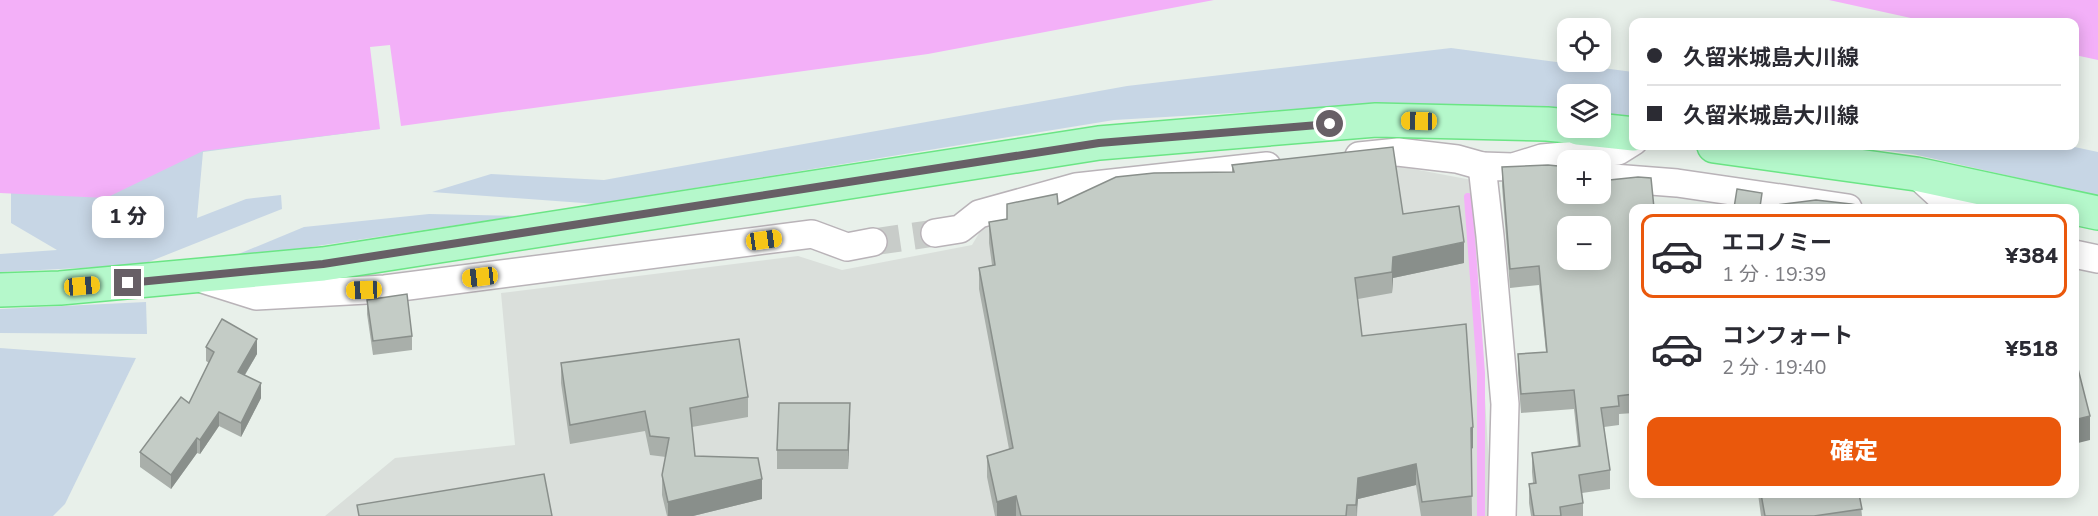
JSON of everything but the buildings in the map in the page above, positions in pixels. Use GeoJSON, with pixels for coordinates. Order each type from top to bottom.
{"type":"FeatureCollection","features":[{"type":"Feature","properties":{"kind":"main road"},"geometry":{"type":"LineString","coordinates":[[0,290],[60,288],[323,264],[1099,143],[1376,120],[1557,125]]}},
{"type":"Feature","properties":{"kind":"main road"},"geometry":{"type":"LineString","coordinates":[[1611,132],[1629,133]]}},
{"type":"Feature","properties":{"kind":"main road"},"geometry":{"type":"LineString","coordinates":[[1743,150],[1916,174],[2056,204]]}},
{"type":"Feature","properties":{"kind":"main road"},"geometry":{"type":"LineString","coordinates":[[2079,209],[2098,213]]}},
{"type":"Feature","properties":{"kind":"street"},"geometry":{"type":"LineString","coordinates":[[1513,166],[1542,158],[1618,151],[1629,144]]}},
{"type":"Feature","properties":{"kind":"street"},"geometry":{"type":"LineString","coordinates":[[1339,158],[1398,152],[1457,159],[1482,166],[1513,166],[1557,174]]}},
{"type":"Feature","properties":{"kind":"street"},"geometry":{"type":"LineString","coordinates":[[935,233],[960,229],[979,214],[1076,187],[1291,163]]}},
{"type":"Feature","properties":{"kind":"street"},"geometry":{"type":"LineString","coordinates":[[1482,166],[1491,236],[1504,404],[1502,516]]}},
{"type":"Feature","properties":{"kind":"street"},"geometry":{"type":"LineString","coordinates":[[1916,174],[1940,196],[1957,204]]}},
{"type":"Feature","properties":{"kind":"street"},"geometry":{"type":"LineString","coordinates":[[1611,178],[1677,183],[1821,204]]}},
{"type":"Feature","properties":{"kind":"street"},"geometry":{"type":"LineString","coordinates":[[196,277],[256,296],[385,290],[812,234],[847,247],[873,242]]}},
{"type":"Feature","properties":{"kind":"street"},"geometry":{"type":"LineString","coordinates":[[2079,255],[2098,259]]}},
{"type":"Feature","properties":{"kind":"shaded area"},"geometry":{"type":"Polygon","coordinates":[[[0,0],[1214,0],[928,54],[401,126],[390,45],[370,47],[380,129],[203,151],[106,198],[0,193],[0,0]]]}},
{"type":"Feature","properties":{"kind":"shaded area"},"geometry":{"type":"Polygon","coordinates":[[[1829,0],[2098,0],[2098,60],[2079,56],[2079,18],[1911,18],[1829,0]]]}},
{"type":"Feature","properties":{"kind":"shaded area"},"geometry":{"type":"Polygon","coordinates":[[[1451,48],[1557,62],[1557,72],[1611,72],[1611,69],[1629,71],[1629,116],[1611,115],[1611,84],[1557,84],[1557,113],[1370,105],[1114,120],[597,204],[432,192],[491,174],[604,180],[1127,86],[1451,48]]]}},
{"type":"Feature","properties":{"kind":"shaded area"},"geometry":{"type":"Polygon","coordinates":[[[380,129],[203,152],[197,218],[246,199],[281,195],[282,209],[141,265],[0,272],[0,254],[57,250],[11,223],[11,193],[0,193],[0,138],[380,129]]]}},
{"type":"Feature","properties":{"kind":"shaded area"},"geometry":{"type":"Polygon","coordinates":[[[2079,148],[2098,152],[2098,196],[1913,154],[1881,150],[2079,150],[2079,148]]]}},
{"type":"Feature","properties":{"kind":"shaded area"},"geometry":{"type":"Polygon","coordinates":[[[1392,165],[1472,180],[1492,516],[325,516],[395,458],[515,445],[501,293],[798,256],[842,270],[972,245],[984,225],[1392,165]]]}},
{"type":"Feature","properties":{"kind":"shaded area"},"geometry":{"type":"Polygon","coordinates":[[[429,214],[517,216],[224,260],[304,227],[429,214]]]}},
{"type":"Feature","properties":{"kind":"shaded area"},"geometry":{"type":"Polygon","coordinates":[[[146,302],[147,334],[0,333],[0,309],[146,302]]]}},
{"type":"Feature","properties":{"kind":"shaded area"},"geometry":{"type":"Polygon","coordinates":[[[0,348],[136,358],[65,504],[53,516],[0,516],[0,348]]]}},
{"type":"Feature","properties":{"kind":"waterway"},"geometry":{"type":"LineString","coordinates":[[1468,197],[1481,373],[1481,516]]}},
{"type":"Feature","properties":{"kind":"tunnel"},"geometry":{"type":"LineString","coordinates":[[873,242],[935,233]]}},
{"type":"Feature","properties":{"kind":"route"},"geometry":{"type":"LineString","coordinates":[[128,283],[323,264],[1099,143],[1330,124]]}}]}
